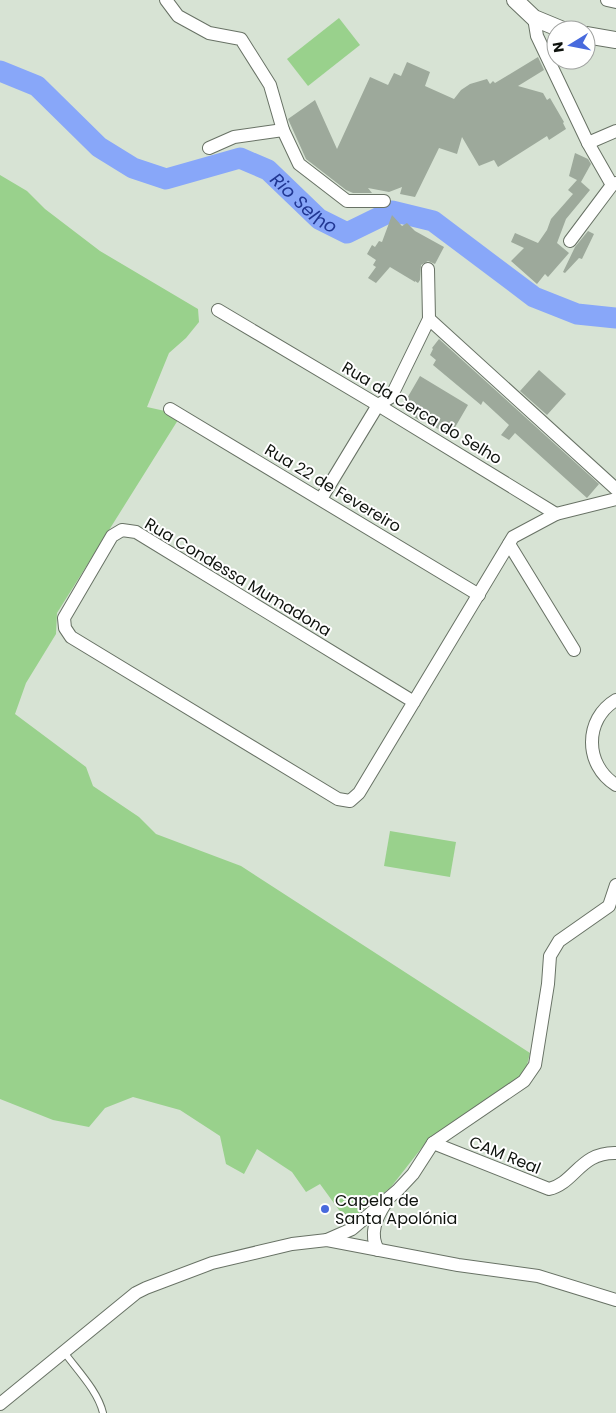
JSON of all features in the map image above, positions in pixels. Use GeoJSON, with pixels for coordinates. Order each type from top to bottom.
{"type":"FeatureCollection","features":[{"type":"Feature","properties":{"kind":"street"},"geometry":{"type":"LineString","coordinates":[[166,0],[178,16],[209,33],[241,39],[270,85],[283,130],[299,164],[347,201],[384,201]]}},
{"type":"Feature","properties":{"kind":"street"},"geometry":{"type":"LineString","coordinates":[[515,0],[534,18],[546,23]]}},
{"type":"Feature","properties":{"kind":"street"},"geometry":{"type":"LineString","coordinates":[[607,0],[616,2]]}},
{"type":"Feature","properties":{"kind":"street"},"geometry":{"type":"LineString","coordinates":[[534,18],[537,36],[588,143],[614,184],[570,241]]}},
{"type":"Feature","properties":{"kind":"street"},"geometry":{"type":"LineString","coordinates":[[596,37],[616,40]]}},
{"type":"Feature","properties":{"kind":"street"},"geometry":{"type":"LineString","coordinates":[[209,148],[234,137],[283,130]]}},
{"type":"Feature","properties":{"kind":"street"},"geometry":{"type":"LineString","coordinates":[[588,143],[616,131]]}},
{"type":"Feature","properties":{"kind":"street"},"geometry":{"type":"LineString","coordinates":[[321,499],[378,405],[391,397],[429,319],[428,269]]}},
{"type":"Feature","properties":{"kind":"street","name":"Rua da Cerca do Selho"},"geometry":{"type":"LineString","coordinates":[[218,310],[556,514]]}},
{"type":"Feature","properties":{"kind":"street"},"geometry":{"type":"LineString","coordinates":[[429,319],[616,489]]}},
{"type":"Feature","properties":{"kind":"street","name":"Rua 22 de Fevereiro"},"geometry":{"type":"LineString","coordinates":[[170,409],[479,595]]}},
{"type":"Feature","properties":{"kind":"street"},"geometry":{"type":"LineString","coordinates":[[414,702],[513,537],[556,514],[616,499]]}},
{"type":"Feature","properties":{"kind":"street","name":"Rua Condessa Mumadona"},"geometry":{"type":"LineString","coordinates":[[122,530],[136,532],[414,702],[359,793],[350,801],[338,799],[71,638],[64,628],[64,618],[112,536],[122,530]]}},
{"type":"Feature","properties":{"kind":"street"},"geometry":{"type":"LineString","coordinates":[[509,544],[574,650]]}},
{"type":"Feature","properties":{"kind":"street"},"geometry":{"type":"LineString","coordinates":[[616,700],[601,712],[596,723],[592,743],[597,765],[603,774],[616,785]]}},
{"type":"Feature","properties":{"kind":"street"},"geometry":{"type":"LineString","coordinates":[[356,1246],[356,1237],[362,1227],[413,1174],[433,1143],[512,1091],[524,1081],[535,1065],[548,984],[550,956],[559,941],[609,906],[616,885]]}},
{"type":"Feature","properties":{"kind":"street","name":"CAM Real"},"geometry":{"type":"LineString","coordinates":[[433,1143],[549,1188],[557,1186],[595,1156],[616,1153]]}},
{"type":"Feature","properties":{"kind":"street"},"geometry":{"type":"LineString","coordinates":[[327,1240],[352,1228],[384,1202]]}},
{"type":"Feature","properties":{"kind":"street"},"geometry":{"type":"LineString","coordinates":[[378,1250],[374,1243],[374,1232],[384,1202]]}},
{"type":"Feature","properties":{"kind":"street"},"geometry":{"type":"LineString","coordinates":[[0,1404],[136,1293],[212,1263],[292,1244],[327,1240],[458,1265],[538,1276],[616,1300]]}},
{"type":"Feature","properties":{"kind":"lane"},"geometry":{"type":"LineString","coordinates":[[64,1352],[88,1384],[103,1413]]}},
{"type":"Feature","properties":{"kind":"green space"},"geometry":{"type":"Polygon","coordinates":[[[339,18],[360,45],[308,86],[287,59],[339,18]]]}},
{"type":"Feature","properties":{"kind":"green space"},"geometry":{"type":"Polygon","coordinates":[[[0,175],[27,191],[45,209],[100,251],[198,309],[199,322],[186,338],[169,353],[147,407],[165,411],[178,420],[57,613],[56,634],[26,683],[15,714],[86,767],[93,786],[139,817],[156,834],[241,866],[530,1053],[525,1073],[427,1141],[391,1187],[350,1220],[339,1210],[320,1184],[306,1192],[292,1172],[257,1149],[244,1174],[226,1164],[220,1136],[180,1110],[133,1097],[105,1108],[89,1127],[53,1120],[0,1099],[0,175]]]}},
{"type":"Feature","properties":{"kind":"green space"},"geometry":{"type":"Polygon","coordinates":[[[390,831],[456,842],[450,877],[384,866],[390,831]]]}},
{"type":"Feature","properties":{"kind":"building"},"geometry":{"type":"Polygon","coordinates":[[[538,57],[544,70],[518,86],[543,93],[547,100],[550,98],[566,129],[549,140],[547,136],[498,167],[494,160],[479,166],[462,137],[457,154],[439,148],[415,197],[400,194],[402,187],[389,192],[368,188],[372,193],[353,193],[346,190],[306,159],[288,119],[315,100],[337,149],[370,77],[388,85],[394,73],[401,76],[407,62],[430,72],[425,86],[454,99],[461,90],[470,84],[487,79],[490,84],[493,81],[495,83],[538,57]]]}},
{"type":"Feature","properties":{"kind":"building"},"geometry":{"type":"Polygon","coordinates":[[[575,153],[588,159],[591,164],[581,182],[590,190],[566,219],[557,243],[569,253],[548,277],[545,274],[537,284],[511,261],[524,248],[511,242],[515,233],[538,243],[547,230],[551,219],[573,194],[568,190],[577,180],[569,176],[575,153]]]}},
{"type":"Feature","properties":{"kind":"building"},"geometry":{"type":"Polygon","coordinates":[[[392,215],[402,226],[407,223],[415,231],[444,247],[435,264],[428,261],[421,265],[418,283],[390,267],[376,283],[368,278],[376,267],[373,265],[376,260],[367,254],[372,245],[375,247],[379,241],[382,242],[392,215]]]}},
{"type":"Feature","properties":{"kind":"building"},"geometry":{"type":"Polygon","coordinates":[[[588,231],[594,234],[582,259],[579,258],[565,273],[563,272],[575,247],[588,231]]]}},
{"type":"Feature","properties":{"kind":"building"},"geometry":{"type":"Polygon","coordinates":[[[439,339],[599,484],[587,498],[515,433],[509,440],[501,435],[509,425],[483,401],[481,405],[433,365],[436,360],[430,355],[432,348],[439,339]]]}},
{"type":"Feature","properties":{"kind":"building"},"geometry":{"type":"Polygon","coordinates":[[[539,370],[566,394],[547,415],[520,391],[539,370]]]}},
{"type":"Feature","properties":{"kind":"building"},"geometry":{"type":"Polygon","coordinates":[[[420,376],[468,405],[450,436],[425,421],[422,422],[402,407],[420,376]]]}},
{"type":"Feature","properties":{"kind":"waterway","name":"Rio Selho"},"geometry":{"type":"LineString","coordinates":[[0,71],[37,86],[99,147],[133,168],[166,179],[240,158],[268,170],[319,219],[347,233],[392,211],[433,221],[534,297],[577,314],[616,318]]}},
{"type":"Feature","properties":{"kind":"place","name":"Capela de Santa Apolónia"},"geometry":{"type":"Point","coordinates":[325,1209]}}]}
